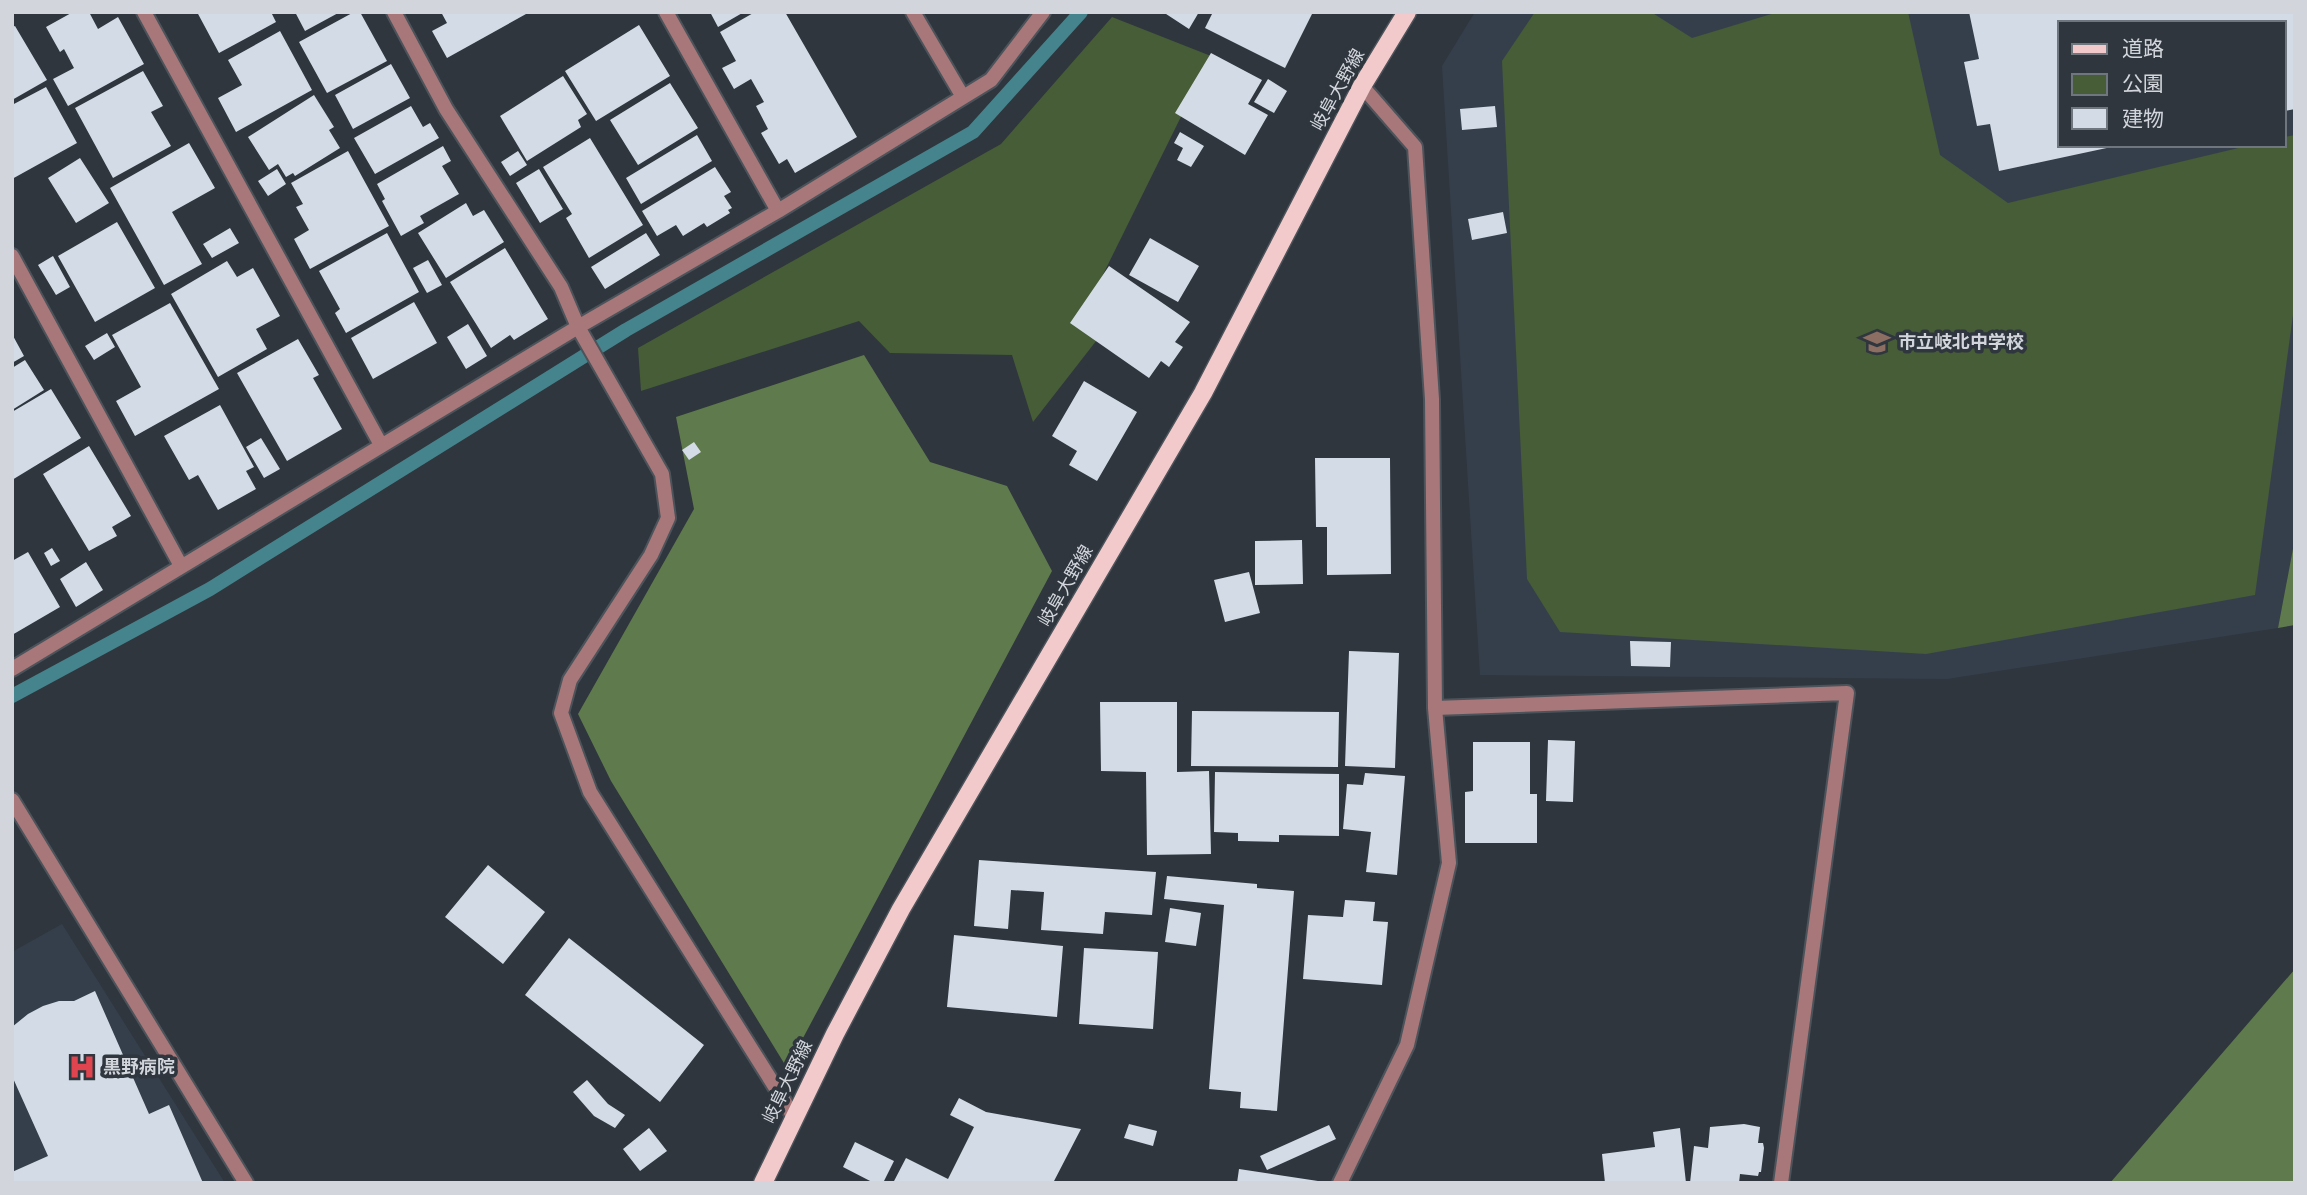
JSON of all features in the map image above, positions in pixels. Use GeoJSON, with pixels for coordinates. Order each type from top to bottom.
{"type":"FeatureCollection","features":[{"type":"Feature","properties":{"kind":"main road","name":"岐阜大野線"},"geometry":{"type":"LineString","coordinates":[[762,1183],[901,909],[1203,393],[1362,86],[1407,12]]}},
{"type":"Feature","properties":{"kind":"street"},"geometry":{"type":"LineString","coordinates":[[144,12],[381,445]]}},
{"type":"Feature","properties":{"kind":"street"},"geometry":{"type":"LineString","coordinates":[[394,12],[446,109],[561,287],[578,327],[662,474],[668,518],[651,555],[570,680],[561,713],[590,792],[794,1117]]}},
{"type":"Feature","properties":{"kind":"street"},"geometry":{"type":"LineString","coordinates":[[666,12],[778,211]]}},
{"type":"Feature","properties":{"kind":"street"},"geometry":{"type":"LineString","coordinates":[[913,12],[963,97]]}},
{"type":"Feature","properties":{"kind":"street"},"geometry":{"type":"LineString","coordinates":[[12,669],[578,327],[778,211],[991,80],[1043,12]]}},
{"type":"Feature","properties":{"kind":"street"},"geometry":{"type":"LineString","coordinates":[[1340,1183],[1407,1045],[1449,863],[1435,708],[1432,399],[1415,147],[1362,86]]}},
{"type":"Feature","properties":{"kind":"street"},"geometry":{"type":"LineString","coordinates":[[12,256],[181,566]]}},
{"type":"Feature","properties":{"kind":"street"},"geometry":{"type":"LineString","coordinates":[[1435,708],[1847,694],[1781,1183]]}},
{"type":"Feature","properties":{"kind":"street"},"geometry":{"type":"LineString","coordinates":[[12,800],[246,1183]]}},
{"type":"Feature","properties":{"kind":"shaded area","name":"市立岐北中学校"},"geometry":{"type":"Polygon","coordinates":[[[1475,12],[2295,12],[2295,538],[2278,628],[1947,679],[1480,675],[1442,66],[1475,12]]]}},
{"type":"Feature","properties":{"kind":"shaded area","name":"黒野病院"},"geometry":{"type":"Polygon","coordinates":[[[62,924],[225,1183],[12,1183],[12,952],[62,924]]]}},
{"type":"Feature","properties":{"kind":"green space","name":"市立岐北中学校"},"geometry":{"type":"Polygon","coordinates":[[[1535,12],[1651,12],[1692,38],[1778,12],[1908,12],[1940,155],[2008,203],[2243,147],[2286,147],[2286,137],[2295,135],[2295,300],[2255,595],[1926,654],[1560,632],[1527,579],[1502,61],[1535,12]]]}},
{"type":"Feature","properties":{"kind":"green space"},"geometry":{"type":"Polygon","coordinates":[[[1112,17],[1211,56],[1085,311],[1100,336],[1033,422],[1012,355],[890,353],[859,321],[641,391],[638,348],[1001,144],[1112,17]]]}},
{"type":"Feature","properties":{"kind":"green space"},"geometry":{"type":"Polygon","coordinates":[[[864,355],[930,462],[1007,486],[1052,571],[787,1068],[611,781],[578,714],[694,509],[676,417],[864,355]]]}},
{"type":"Feature","properties":{"kind":"green space"},"geometry":{"type":"Polygon","coordinates":[[[2295,538],[2295,625],[2278,628],[2295,538]]]}},
{"type":"Feature","properties":{"kind":"green space"},"geometry":{"type":"Polygon","coordinates":[[[2295,969],[2295,1183],[2110,1183],[2295,969]]]}},
{"type":"Feature","properties":{"kind":"building"},"geometry":{"type":"Polygon","coordinates":[[[73,12],[89,12],[98,29],[118,17],[144,64],[68,106],[53,79],[74,68],[64,49],[60,52],[46,27],[73,12]]]}},
{"type":"Feature","properties":{"kind":"building"},"geometry":{"type":"Polygon","coordinates":[[[197,12],[271,12],[276,22],[219,53],[197,12]]]}},
{"type":"Feature","properties":{"kind":"building"},"geometry":{"type":"Polygon","coordinates":[[[295,12],[340,12],[305,31],[295,12]]]}},
{"type":"Feature","properties":{"kind":"building"},"geometry":{"type":"Polygon","coordinates":[[[354,12],[360,12],[387,61],[327,93],[299,42],[354,12]]]}},
{"type":"Feature","properties":{"kind":"building"},"geometry":{"type":"Polygon","coordinates":[[[441,12],[526,14],[447,58],[432,31],[447,23],[441,12]]]}},
{"type":"Feature","properties":{"kind":"building"},"geometry":{"type":"Polygon","coordinates":[[[710,12],[744,12],[718,27],[710,12]]]}},
{"type":"Feature","properties":{"kind":"building"},"geometry":{"type":"Polygon","coordinates":[[[755,12],[785,12],[857,137],[795,173],[787,159],[779,164],[761,133],[768,129],[756,106],[764,102],[751,79],[734,89],[722,68],[736,61],[720,32],[755,12]]]}},
{"type":"Feature","properties":{"kind":"building"},"geometry":{"type":"Polygon","coordinates":[[[1163,12],[1199,12],[1189,29],[1163,12]]]}},
{"type":"Feature","properties":{"kind":"building"},"geometry":{"type":"Polygon","coordinates":[[[1213,12],[1313,12],[1285,68],[1205,28],[1213,12]]]}},
{"type":"Feature","properties":{"kind":"building"},"geometry":{"type":"Polygon","coordinates":[[[1969,12],[2295,12],[2295,109],[2286,111],[2286,21],[2058,21],[2058,147],[2111,147],[1999,171],[1990,124],[1977,126],[1964,62],[1979,59],[1969,12]]]}},
{"type":"Feature","properties":{"kind":"building"},"geometry":{"type":"Polygon","coordinates":[[[639,25],[670,76],[596,121],[565,71],[639,25]]]}},
{"type":"Feature","properties":{"kind":"building"},"geometry":{"type":"Polygon","coordinates":[[[15,26],[47,80],[12,100],[12,27],[15,26]]]}},
{"type":"Feature","properties":{"kind":"building"},"geometry":{"type":"Polygon","coordinates":[[[280,31],[312,90],[236,132],[218,98],[242,85],[228,60],[280,31]]]}},
{"type":"Feature","properties":{"kind":"building"},"geometry":{"type":"Polygon","coordinates":[[[1211,53],[1262,80],[1248,104],[1268,115],[1245,155],[1175,113],[1211,53]]]}},
{"type":"Feature","properties":{"kind":"building"},"geometry":{"type":"Polygon","coordinates":[[[391,64],[410,98],[353,129],[335,95],[391,64]]]}},
{"type":"Feature","properties":{"kind":"building"},"geometry":{"type":"Polygon","coordinates":[[[143,71],[163,106],[151,112],[171,146],[113,178],[75,108],[143,71]]]}},
{"type":"Feature","properties":{"kind":"building"},"geometry":{"type":"Polygon","coordinates":[[[563,76],[587,114],[578,120],[581,127],[527,161],[500,116],[563,76]]]}},
{"type":"Feature","properties":{"kind":"building"},"geometry":{"type":"Polygon","coordinates":[[[1268,79],[1287,91],[1274,113],[1254,102],[1268,79]]]}},
{"type":"Feature","properties":{"kind":"building"},"geometry":{"type":"Polygon","coordinates":[[[670,83],[698,128],[638,165],[610,120],[670,83]]]}},
{"type":"Feature","properties":{"kind":"building"},"geometry":{"type":"Polygon","coordinates":[[[46,87],[77,143],[12,179],[12,105],[46,87]]]}},
{"type":"Feature","properties":{"kind":"building"},"geometry":{"type":"Polygon","coordinates":[[[314,95],[334,127],[329,130],[340,148],[295,176],[293,173],[286,177],[278,164],[269,170],[248,137],[314,95]]]}},
{"type":"Feature","properties":{"kind":"building"},"geometry":{"type":"Polygon","coordinates":[[[411,106],[423,127],[430,123],[439,138],[375,174],[354,138],[411,106]]]}},
{"type":"Feature","properties":{"kind":"building"},"geometry":{"type":"Polygon","coordinates":[[[1495,106],[1497,127],[1462,130],[1460,109],[1495,106]]]}},
{"type":"Feature","properties":{"kind":"building"},"geometry":{"type":"Polygon","coordinates":[[[1180,132],[1204,146],[1191,167],[1177,160],[1183,148],[1174,143],[1180,132]]]}},
{"type":"Feature","properties":{"kind":"building"},"geometry":{"type":"Polygon","coordinates":[[[697,135],[712,161],[641,204],[626,178],[697,135]]]}},
{"type":"Feature","properties":{"kind":"building"},"geometry":{"type":"Polygon","coordinates":[[[590,138],[643,225],[589,258],[566,218],[572,214],[543,167],[590,138]]]}},
{"type":"Feature","properties":{"kind":"building"},"geometry":{"type":"Polygon","coordinates":[[[189,143],[215,188],[172,212],[202,264],[164,285],[110,188],[189,143]]]}},
{"type":"Feature","properties":{"kind":"building"},"geometry":{"type":"Polygon","coordinates":[[[443,146],[451,161],[442,166],[459,194],[420,216],[424,223],[401,236],[382,201],[385,199],[377,184],[443,146]]]}},
{"type":"Feature","properties":{"kind":"building"},"geometry":{"type":"Polygon","coordinates":[[[348,151],[389,226],[310,269],[294,239],[309,230],[296,207],[303,204],[291,183],[348,151]]]}},
{"type":"Feature","properties":{"kind":"building"},"geometry":{"type":"Polygon","coordinates":[[[518,151],[527,165],[510,176],[501,162],[518,151]]]}},
{"type":"Feature","properties":{"kind":"building"},"geometry":{"type":"Polygon","coordinates":[[[80,158],[109,203],[76,223],[48,178],[80,158]]]}},
{"type":"Feature","properties":{"kind":"building"},"geometry":{"type":"Polygon","coordinates":[[[715,167],[731,192],[724,196],[732,208],[728,210],[730,213],[707,227],[704,223],[683,236],[676,225],[657,236],[642,211],[715,167]]]}},
{"type":"Feature","properties":{"kind":"building"},"geometry":{"type":"Polygon","coordinates":[[[277,169],[286,184],[268,196],[258,181],[277,169]]]}},
{"type":"Feature","properties":{"kind":"building"},"geometry":{"type":"Polygon","coordinates":[[[539,169],[563,209],[540,223],[516,183],[539,169]]]}},
{"type":"Feature","properties":{"kind":"building"},"geometry":{"type":"Polygon","coordinates":[[[466,203],[473,216],[484,210],[504,242],[446,278],[418,233],[466,203]]]}},
{"type":"Feature","properties":{"kind":"building"},"geometry":{"type":"Polygon","coordinates":[[[1503,212],[1507,233],[1472,240],[1468,219],[1503,212]]]}},
{"type":"Feature","properties":{"kind":"building"},"geometry":{"type":"Polygon","coordinates":[[[117,222],[155,288],[95,322],[58,256],[117,222]]]}},
{"type":"Feature","properties":{"kind":"building"},"geometry":{"type":"Polygon","coordinates":[[[230,228],[239,243],[212,258],[203,244],[230,228]]]}},
{"type":"Feature","properties":{"kind":"building"},"geometry":{"type":"Polygon","coordinates":[[[387,233],[419,292],[346,333],[335,313],[340,309],[319,271],[387,233]]]}},
{"type":"Feature","properties":{"kind":"building"},"geometry":{"type":"Polygon","coordinates":[[[646,233],[660,255],[605,289],[591,267],[646,233]]]}},
{"type":"Feature","properties":{"kind":"building"},"geometry":{"type":"Polygon","coordinates":[[[1150,238],[1199,266],[1178,302],[1129,275],[1150,238]]]}},
{"type":"Feature","properties":{"kind":"building"},"geometry":{"type":"Polygon","coordinates":[[[505,248],[548,319],[514,340],[510,335],[491,348],[450,282],[505,248]]]}},
{"type":"Feature","properties":{"kind":"building"},"geometry":{"type":"Polygon","coordinates":[[[53,256],[70,287],[56,295],[38,265],[53,256]]]}},
{"type":"Feature","properties":{"kind":"building"},"geometry":{"type":"Polygon","coordinates":[[[428,260],[442,285],[427,293],[413,268],[428,260]]]}},
{"type":"Feature","properties":{"kind":"building"},"geometry":{"type":"Polygon","coordinates":[[[227,261],[237,277],[253,268],[280,316],[256,329],[267,349],[218,377],[171,294],[227,261]]]}},
{"type":"Feature","properties":{"kind":"building"},"geometry":{"type":"Polygon","coordinates":[[[1109,266],[1190,322],[1175,342],[1183,347],[1169,367],[1161,361],[1149,378],[1070,323],[1109,266]]]}},
{"type":"Feature","properties":{"kind":"building"},"geometry":{"type":"Polygon","coordinates":[[[414,302],[437,343],[373,379],[351,338],[414,302]]]}},
{"type":"Feature","properties":{"kind":"building"},"geometry":{"type":"Polygon","coordinates":[[[170,303],[219,389],[135,436],[116,401],[141,387],[112,335],[170,303]]]}},
{"type":"Feature","properties":{"kind":"building"},"geometry":{"type":"Polygon","coordinates":[[[468,324],[487,356],[466,369],[447,337],[468,324]]]}},
{"type":"Feature","properties":{"kind":"building"},"geometry":{"type":"Polygon","coordinates":[[[107,333],[115,347],[94,360],[85,346],[107,333]]]}},
{"type":"Feature","properties":{"kind":"building"},"geometry":{"type":"Polygon","coordinates":[[[12,334],[24,356],[12,363],[12,334]]]}},
{"type":"Feature","properties":{"kind":"building"},"geometry":{"type":"Polygon","coordinates":[[[298,339],[319,375],[313,378],[342,429],[287,461],[237,373],[298,339]]]}},
{"type":"Feature","properties":{"kind":"building"},"geometry":{"type":"Polygon","coordinates":[[[25,360],[44,390],[12,410],[12,368],[25,360]]]}},
{"type":"Feature","properties":{"kind":"building"},"geometry":{"type":"Polygon","coordinates":[[[1084,381],[1137,412],[1097,481],[1069,465],[1077,451],[1052,436],[1084,381]]]}},
{"type":"Feature","properties":{"kind":"building"},"geometry":{"type":"Polygon","coordinates":[[[51,389],[81,438],[12,480],[12,412],[51,389]]]}},
{"type":"Feature","properties":{"kind":"building"},"geometry":{"type":"Polygon","coordinates":[[[220,405],[254,467],[246,471],[256,489],[218,510],[198,475],[189,480],[164,436],[220,405]]]}},
{"type":"Feature","properties":{"kind":"building"},"geometry":{"type":"Polygon","coordinates":[[[261,438],[280,469],[264,478],[246,447],[261,438]]]}},
{"type":"Feature","properties":{"kind":"building"},"geometry":{"type":"Polygon","coordinates":[[[694,442],[701,452],[689,460],[682,450],[694,442]]]}},
{"type":"Feature","properties":{"kind":"building"},"geometry":{"type":"Polygon","coordinates":[[[89,446],[131,516],[112,527],[117,536],[89,551],[43,474],[89,446]]]}},
{"type":"Feature","properties":{"kind":"building"},"geometry":{"type":"Polygon","coordinates":[[[1315,458],[1390,458],[1391,574],[1327,575],[1327,527],[1316,527],[1315,458]]]}},
{"type":"Feature","properties":{"kind":"building"},"geometry":{"type":"Polygon","coordinates":[[[1302,540],[1303,584],[1255,585],[1255,541],[1302,540]]]}},
{"type":"Feature","properties":{"kind":"building"},"geometry":{"type":"Polygon","coordinates":[[[52,548],[60,561],[51,566],[44,553],[52,548]]]}},
{"type":"Feature","properties":{"kind":"building"},"geometry":{"type":"Polygon","coordinates":[[[28,552],[60,607],[12,635],[12,561],[28,552]]]}},
{"type":"Feature","properties":{"kind":"building"},"geometry":{"type":"Polygon","coordinates":[[[86,562],[103,590],[76,607],[60,579],[86,562]]]}},
{"type":"Feature","properties":{"kind":"building"},"geometry":{"type":"Polygon","coordinates":[[[1249,572],[1260,613],[1225,622],[1214,580],[1249,572]]]}},
{"type":"Feature","properties":{"kind":"building"},"geometry":{"type":"Polygon","coordinates":[[[1630,641],[1671,642],[1670,667],[1631,666],[1630,641]]]}},
{"type":"Feature","properties":{"kind":"building"},"geometry":{"type":"Polygon","coordinates":[[[1349,651],[1399,653],[1395,768],[1345,766],[1349,651]]]}},
{"type":"Feature","properties":{"kind":"building"},"geometry":{"type":"Polygon","coordinates":[[[1100,702],[1177,702],[1177,772],[1209,771],[1211,854],[1147,855],[1146,772],[1101,771],[1100,702]]]}},
{"type":"Feature","properties":{"kind":"building"},"geometry":{"type":"Polygon","coordinates":[[[1192,711],[1339,712],[1338,767],[1191,766],[1192,711]]]}},
{"type":"Feature","properties":{"kind":"building"},"geometry":{"type":"Polygon","coordinates":[[[1548,740],[1575,741],[1573,802],[1546,801],[1548,740]]]}},
{"type":"Feature","properties":{"kind":"building"},"geometry":{"type":"Polygon","coordinates":[[[1473,742],[1530,742],[1530,794],[1537,794],[1537,843],[1465,843],[1465,792],[1473,791],[1473,742]]]}},
{"type":"Feature","properties":{"kind":"building"},"geometry":{"type":"Polygon","coordinates":[[[1215,772],[1339,774],[1339,836],[1279,835],[1279,842],[1238,841],[1238,833],[1214,832],[1215,772]]]}},
{"type":"Feature","properties":{"kind":"building"},"geometry":{"type":"Polygon","coordinates":[[[1365,773],[1405,776],[1397,875],[1366,872],[1371,832],[1343,829],[1347,784],[1363,785],[1365,773]]]}},
{"type":"Feature","properties":{"kind":"building"},"geometry":{"type":"Polygon","coordinates":[[[979,860],[1156,872],[1152,915],[1105,912],[1103,934],[1041,930],[1044,892],[1011,890],[1008,929],[974,926],[979,860]]]}},
{"type":"Feature","properties":{"kind":"building"},"geometry":{"type":"Polygon","coordinates":[[[488,865],[545,912],[503,964],[445,917],[488,865]]]}},
{"type":"Feature","properties":{"kind":"building"},"geometry":{"type":"Polygon","coordinates":[[[1167,876],[1257,884],[1257,888],[1294,891],[1277,1111],[1240,1108],[1241,1092],[1209,1089],[1224,905],[1164,899],[1167,876]]]}},
{"type":"Feature","properties":{"kind":"building"},"geometry":{"type":"Polygon","coordinates":[[[1345,900],[1375,902],[1373,921],[1388,922],[1382,985],[1303,979],[1308,915],[1343,917],[1345,900]]]}},
{"type":"Feature","properties":{"kind":"building"},"geometry":{"type":"Polygon","coordinates":[[[1170,908],[1201,913],[1196,946],[1165,942],[1170,908]]]}},
{"type":"Feature","properties":{"kind":"building"},"geometry":{"type":"Polygon","coordinates":[[[954,935],[1063,946],[1057,1017],[947,1007],[954,935]]]}},
{"type":"Feature","properties":{"kind":"building"},"geometry":{"type":"Polygon","coordinates":[[[569,938],[704,1045],[660,1102],[525,995],[569,938]]]}},
{"type":"Feature","properties":{"kind":"building"},"geometry":{"type":"Polygon","coordinates":[[[1084,948],[1158,952],[1153,1029],[1079,1024],[1084,948]]]}},
{"type":"Feature","properties":{"kind":"building","name":"黒野病院"},"geometry":{"type":"Polygon","coordinates":[[[95,991],[149,1114],[169,1105],[203,1183],[12,1183],[12,1172],[48,1156],[12,1076],[12,1027],[43,1006],[59,1001],[74,1001],[95,991]]]}},
{"type":"Feature","properties":{"kind":"building"},"geometry":{"type":"Polygon","coordinates":[[[587,1080],[608,1104],[625,1115],[615,1128],[594,1116],[573,1092],[587,1080]]]}},
{"type":"Feature","properties":{"kind":"building"},"geometry":{"type":"Polygon","coordinates":[[[959,1098],[986,1112],[1081,1129],[1053,1183],[893,1183],[906,1158],[948,1179],[974,1127],[950,1115],[959,1098]]]}},
{"type":"Feature","properties":{"kind":"building"},"geometry":{"type":"Polygon","coordinates":[[[1129,1124],[1157,1131],[1153,1146],[1124,1138],[1129,1124]]]}},
{"type":"Feature","properties":{"kind":"building"},"geometry":{"type":"Polygon","coordinates":[[[1744,1124],[1760,1127],[1758,1143],[1763,1143],[1764,1148],[1758,1176],[1740,1174],[1739,1183],[1690,1183],[1694,1146],[1708,1148],[1710,1127],[1744,1124]]]}},
{"type":"Feature","properties":{"kind":"building"},"geometry":{"type":"Polygon","coordinates":[[[1329,1125],[1336,1139],[1267,1170],[1260,1156],[1329,1125]]]}},
{"type":"Feature","properties":{"kind":"building"},"geometry":{"type":"Polygon","coordinates":[[[649,1128],[667,1151],[640,1171],[623,1149],[649,1128]]]}},
{"type":"Feature","properties":{"kind":"building"},"geometry":{"type":"Polygon","coordinates":[[[1680,1128],[1686,1183],[1605,1183],[1602,1154],[1655,1147],[1653,1132],[1680,1128]]]}},
{"type":"Feature","properties":{"kind":"building"},"geometry":{"type":"Polygon","coordinates":[[[855,1142],[894,1161],[883,1183],[874,1183],[843,1167],[855,1142]]]}},
{"type":"Feature","properties":{"kind":"building"},"geometry":{"type":"Polygon","coordinates":[[[1239,1169],[1318,1181],[1318,1183],[1237,1183],[1239,1169]]]}},
{"type":"Feature","properties":{"kind":"waterway"},"geometry":{"type":"LineString","coordinates":[[12,696],[210,589],[626,330],[973,132],[1081,12]]}},
{"type":"Feature","properties":{"kind":"place","name":"市立岐北中学校"},"geometry":{"type":"Point","coordinates":[1877,342]}},
{"type":"Feature","properties":{"kind":"place","name":"黒野病院"},"geometry":{"type":"Point","coordinates":[82,1067]}}]}
